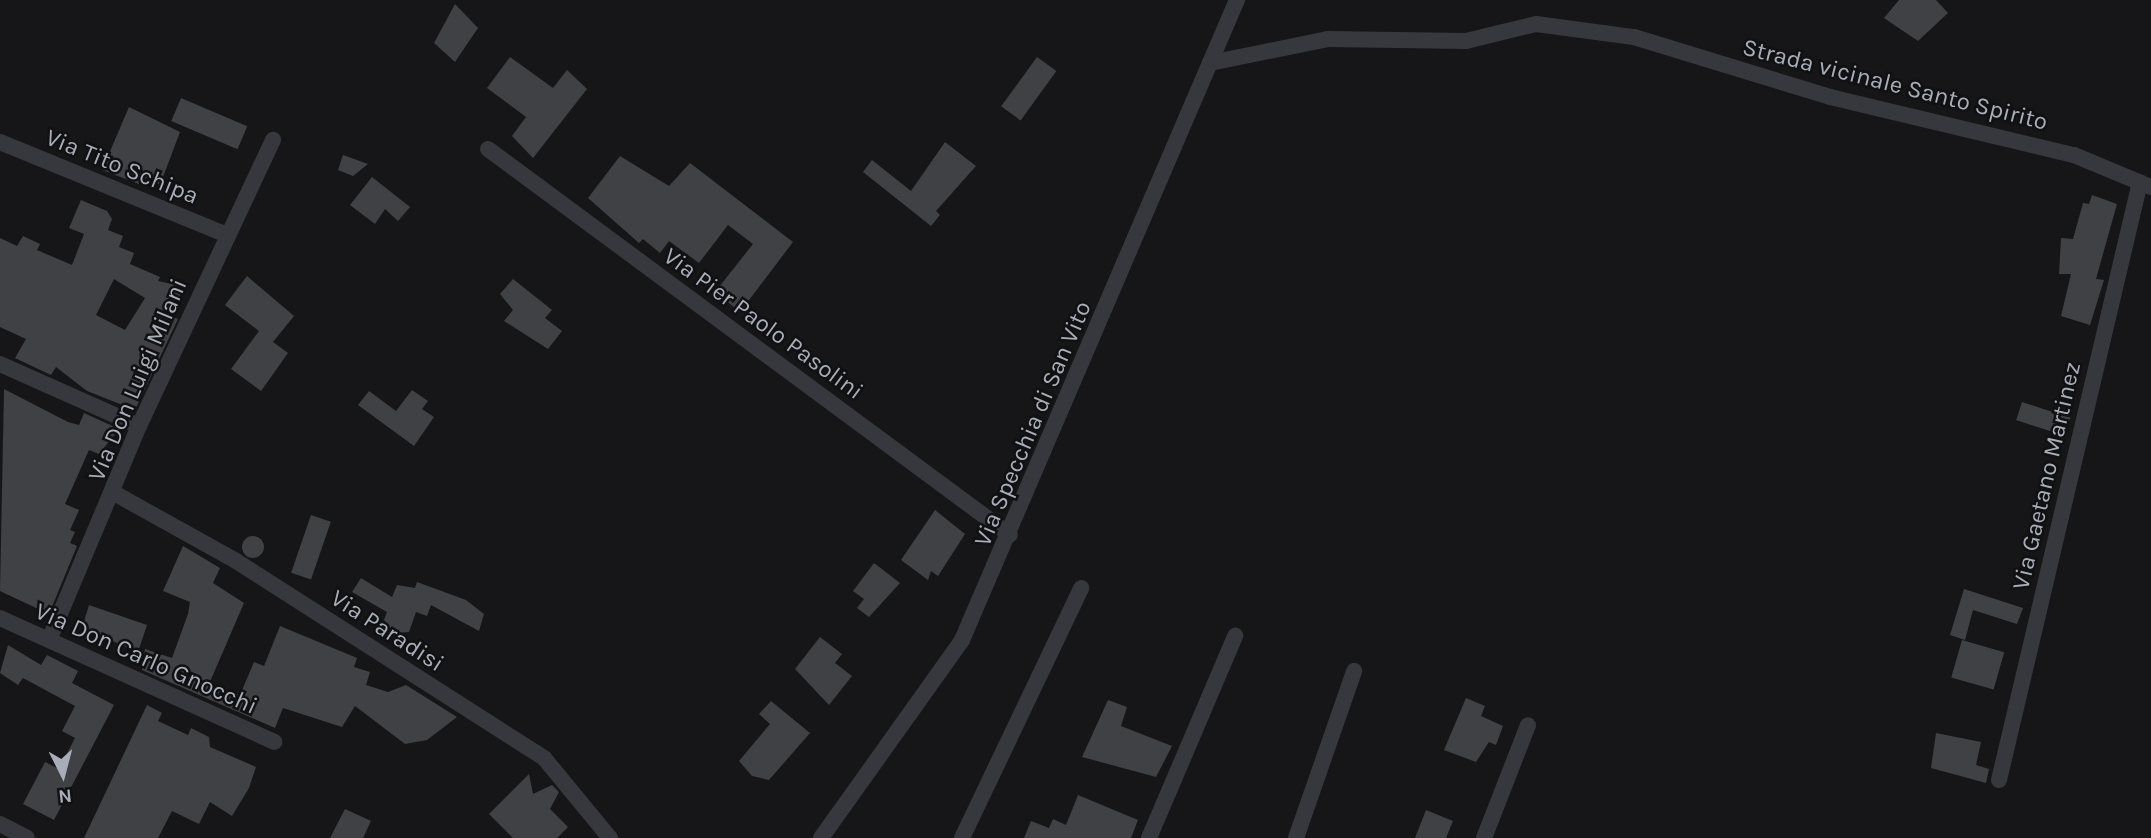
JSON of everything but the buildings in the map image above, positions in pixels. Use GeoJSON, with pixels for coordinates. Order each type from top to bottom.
{"type":"FeatureCollection","features":[{"type":"Feature","properties":{"kind":"street","name":"Via Specchia di San Vito"},"geometry":{"type":"LineString","coordinates":[[821,838],[962,640],[1010,535],[1237,0]]}},
{"type":"Feature","properties":{"kind":"street","name":"Strada vicinale Santo Spirito"},"geometry":{"type":"LineString","coordinates":[[1210,63],[1328,40],[1466,41],[1536,24],[1622,36],[1830,97],[2074,155],[2145,185]]}},
{"type":"Feature","properties":{"kind":"street","name":"Via Don Luigi Milani"},"geometry":{"type":"LineString","coordinates":[[49,640],[114,493],[139,426],[273,140]]}},
{"type":"Feature","properties":{"kind":"street","name":"Via Tito Schipa"},"geometry":{"type":"LineString","coordinates":[[0,142],[227,235]]}},
{"type":"Feature","properties":{"kind":"street","name":"Via Pier Paolo Pasolini"},"geometry":{"type":"LineString","coordinates":[[488,149],[1010,535]]}},
{"type":"Feature","properties":{"kind":"street","name":"Via Gaetano Martinez"},"geometry":{"type":"LineString","coordinates":[[1999,780],[2145,185]]}},
{"type":"Feature","properties":{"kind":"street"},"geometry":{"type":"LineString","coordinates":[[0,363],[139,426]]}},
{"type":"Feature","properties":{"kind":"street","name":"Via Paradisi"},"geometry":{"type":"LineString","coordinates":[[114,493],[236,561],[544,758],[610,838]]}},
{"type":"Feature","properties":{"kind":"street"},"geometry":{"type":"LineString","coordinates":[[962,838],[1081,588]]}},
{"type":"Feature","properties":{"kind":"street","name":"Via Don Carlo Gnocchi"},"geometry":{"type":"LineString","coordinates":[[0,618],[274,742]]}},
{"type":"Feature","properties":{"kind":"street"},"geometry":{"type":"LineString","coordinates":[[1149,838],[1235,636]]}},
{"type":"Feature","properties":{"kind":"street"},"geometry":{"type":"LineString","coordinates":[[1296,838],[1354,671]]}},
{"type":"Feature","properties":{"kind":"street"},"geometry":{"type":"LineString","coordinates":[[1484,838],[1528,725]]}},
{"type":"Feature","properties":{"kind":"street"},"geometry":{"type":"LineString","coordinates":[[0,824],[27,838]]}}]}
